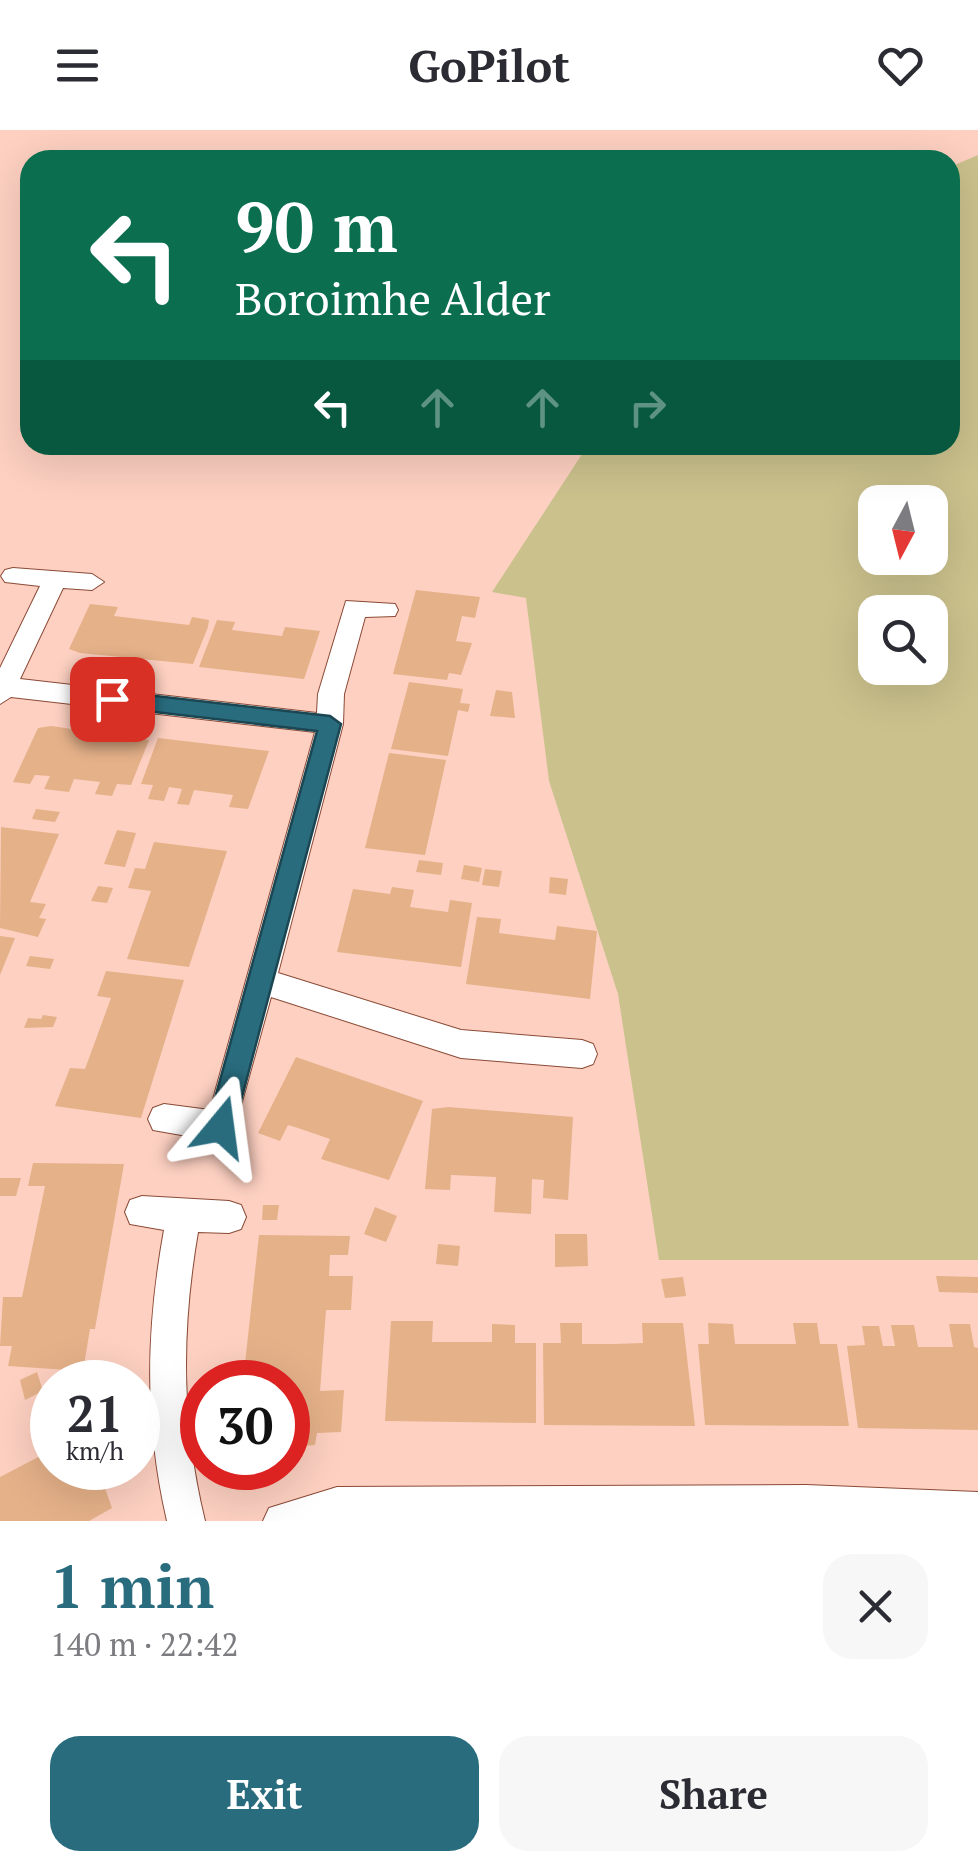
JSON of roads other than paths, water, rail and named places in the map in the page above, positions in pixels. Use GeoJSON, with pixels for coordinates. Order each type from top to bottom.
{"type":"FeatureCollection","features":[{"type":"Feature","properties":{"kind":"street"},"geometry":{"type":"LineString","coordinates":[[12,576],[92,582]]}},
{"type":"Feature","properties":{"kind":"street"},"geometry":{"type":"LineString","coordinates":[[55,579],[2,690],[330,724]]}},
{"type":"Feature","properties":{"kind":"street"},"geometry":{"type":"LineString","coordinates":[[164,1118],[221,1127],[330,724],[331,694],[355,607],[386,610]]}},
{"type":"Feature","properties":{"kind":"street"},"geometry":{"type":"LineString","coordinates":[[261,982],[461,1044],[582,1054]]}},
{"type":"Feature","properties":{"kind":"street"},"geometry":{"type":"LineString","coordinates":[[142,1212],[229,1216]]}},
{"type":"Feature","properties":{"kind":"street"},"geometry":{"type":"LineString","coordinates":[[184,1214],[164,1346],[163,1399],[186,1521]]}},
{"type":"Feature","properties":{"kind":"street"},"geometry":{"type":"LineString","coordinates":[[282,1521],[337,1506],[613,1514],[978,1512]]}}]}
